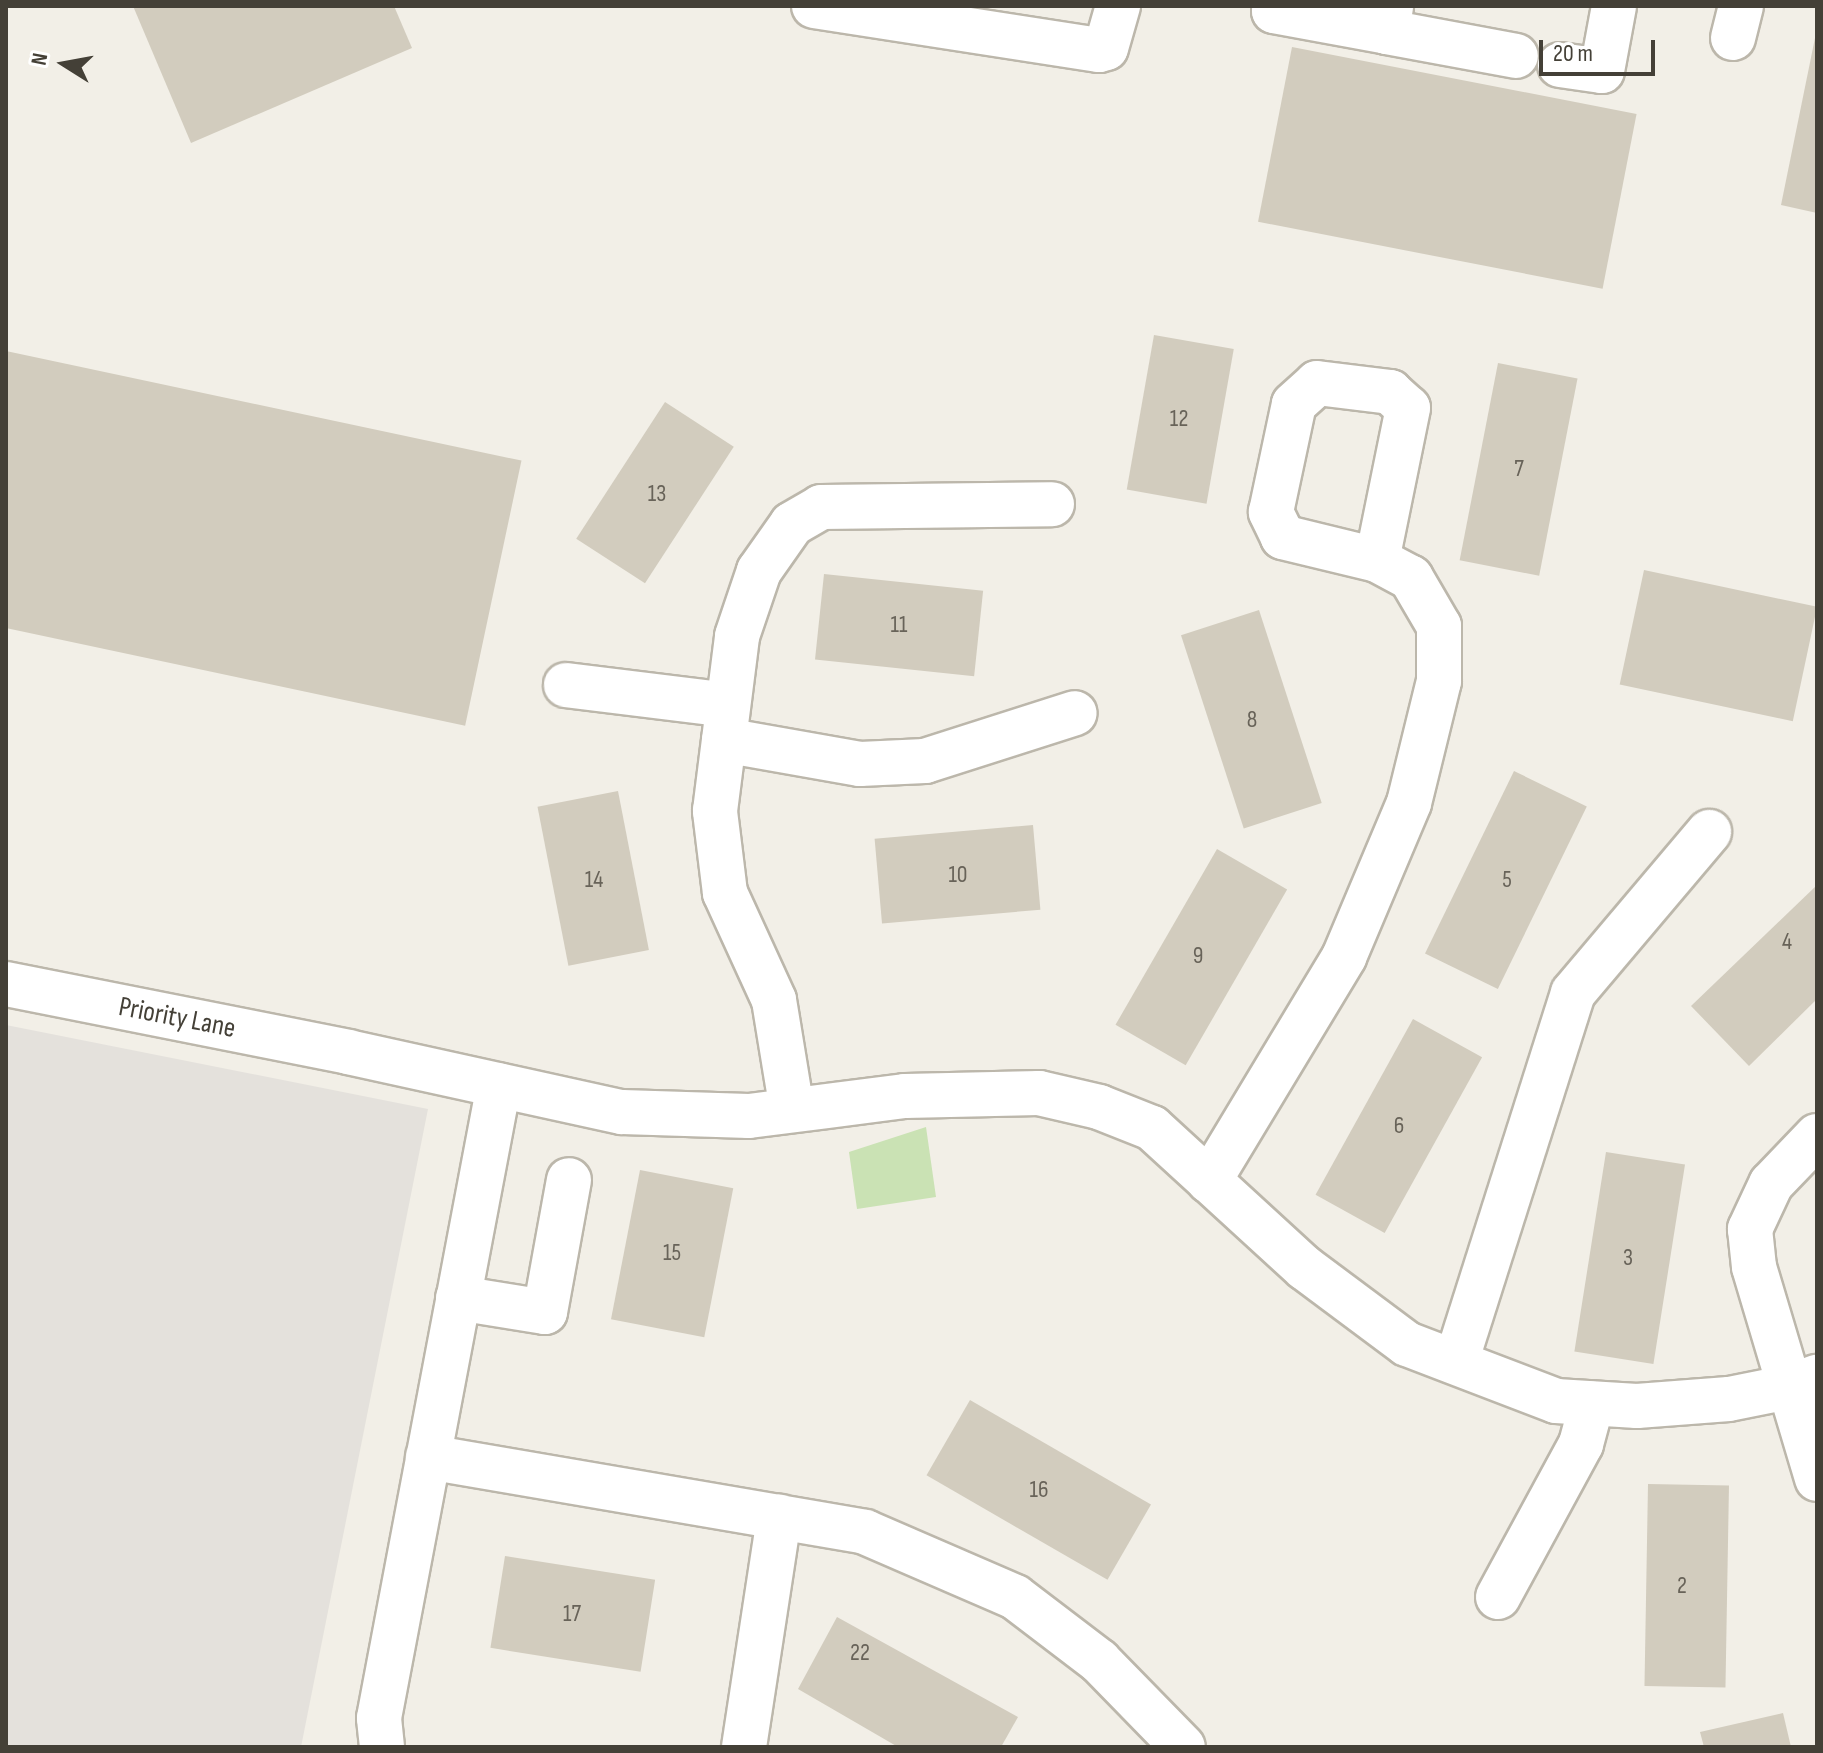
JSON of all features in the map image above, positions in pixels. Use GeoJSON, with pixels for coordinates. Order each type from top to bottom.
{"type":"FeatureCollection","features":[{"type":"Feature","properties":{"kind":"street"},"geometry":{"type":"LineString","coordinates":[[814,6],[1032,23],[1099,50],[1106,48],[1118,6]]}},
{"type":"Feature","properties":{"kind":"street"},"geometry":{"type":"LineString","coordinates":[[1275,6],[1274,11],[1389,19],[1516,56]]}},
{"type":"Feature","properties":{"kind":"street"},"geometry":{"type":"LineString","coordinates":[[1560,65],[1602,71],[1614,6]]}},
{"type":"Feature","properties":{"kind":"street"},"geometry":{"type":"LineString","coordinates":[[792,1110],[774,1000],[725,893],[715,811],[737,636],[759,571],[792,524],[821,507],[1052,504]]}},
{"type":"Feature","properties":{"kind":"street"},"geometry":{"type":"LineString","coordinates":[[1209,1181],[1344,957],[1409,803],[1439,681],[1439,626],[1411,578],[1377,560]]}},
{"type":"Feature","properties":{"kind":"street"},"geometry":{"type":"LineString","coordinates":[[566,685],[726,722],[860,764],[925,761],[1075,713]]}},
{"type":"Feature","properties":{"kind":"street"},"geometry":{"type":"LineString","coordinates":[[1456,1362],[1573,993],[1709,832]]}},
{"type":"Feature","properties":{"kind":"street","name":"Priority Lane"},"geometry":{"type":"LineString","coordinates":[[6,984],[348,1052],[622,1112],[749,1116],[905,1096],[1039,1093],[1099,1107],[1152,1128],[1305,1268],[1407,1344],[1556,1401],[1637,1406],[1729,1399],[1803,1382]]}},
{"type":"Feature","properties":{"kind":"street"},"geometry":{"type":"LineString","coordinates":[[382,1747],[379,1718],[499,1085]]}},
{"type":"Feature","properties":{"kind":"street"},"geometry":{"type":"LineString","coordinates":[[1817,1136],[1771,1184],[1750,1229],[1754,1267],[1803,1382],[1817,1479]]}},
{"type":"Feature","properties":{"kind":"street"},"geometry":{"type":"LineString","coordinates":[[458,1298],[545,1312],[569,1180]]}},
{"type":"Feature","properties":{"kind":"street"},"geometry":{"type":"LineString","coordinates":[[1498,1597],[1581,1444],[1592,1403]]}},
{"type":"Feature","properties":{"kind":"street"},"geometry":{"type":"LineString","coordinates":[[428,1457],[865,1532],[1015,1597],[1099,1661],[1183,1747]]}},
{"type":"Feature","properties":{"kind":"street"},"geometry":{"type":"LineString","coordinates":[[744,1747],[779,1517]]}},
{"type":"Feature","properties":{"kind":"shaded area"},"geometry":{"type":"Polygon","coordinates":[[[6,1025],[428,1109],[301,1747],[6,1747],[6,1025]]]}},
{"type":"Feature","properties":{"kind":"green space"},"geometry":{"type":"Polygon","coordinates":[[[926,1127],[936,1197],[857,1209],[849,1152],[926,1127]]]}},
{"type":"Feature","properties":{"kind":"building"},"geometry":{"type":"Polygon","coordinates":[[[133,6],[394,6],[412,48],[191,143],[133,6]]]}},
{"type":"Feature","properties":{"kind":"building"},"geometry":{"type":"Polygon","coordinates":[[[1817,33],[1817,213],[1781,205],[1817,33]]]}},
{"type":"Feature","properties":{"kind":"building"},"geometry":{"type":"Polygon","coordinates":[[[1292,47],[1637,114],[1603,289],[1258,222],[1292,47]]]}},
{"type":"Feature","properties":{"kind":"building"},"geometry":{"type":"Polygon","coordinates":[[[1154,335],[1234,349],[1207,504],[1127,490],[1154,335]]]}},
{"type":"Feature","properties":{"kind":"building"},"geometry":{"type":"Polygon","coordinates":[[[6,351],[521,461],[465,726],[6,628],[6,351]]]}},
{"type":"Feature","properties":{"kind":"building"},"geometry":{"type":"Polygon","coordinates":[[[1498,363],[1578,378],[1539,576],[1460,560],[1498,363]]]}},
{"type":"Feature","properties":{"kind":"building"},"geometry":{"type":"Polygon","coordinates":[[[665,402],[734,447],[645,583],[576,539],[665,402]]]}},
{"type":"Feature","properties":{"kind":"building"},"geometry":{"type":"Polygon","coordinates":[[[1644,570],[1817,607],[1793,721],[1620,684],[1644,570]]]}},
{"type":"Feature","properties":{"kind":"building"},"geometry":{"type":"Polygon","coordinates":[[[824,574],[983,591],[974,676],[815,660],[824,574]]]}},
{"type":"Feature","properties":{"kind":"building"},"geometry":{"type":"Polygon","coordinates":[[[1259,610],[1322,803],[1244,828],[1181,635],[1259,610]]]}},
{"type":"Feature","properties":{"kind":"building"},"geometry":{"type":"Polygon","coordinates":[[[1514,771],[1587,807],[1498,989],[1425,953],[1514,771]]]}},
{"type":"Feature","properties":{"kind":"building"},"geometry":{"type":"Polygon","coordinates":[[[618,791],[649,950],[568,966],[538,807],[618,791]]]}},
{"type":"Feature","properties":{"kind":"building"},"geometry":{"type":"Polygon","coordinates":[[[1033,825],[1040,910],[882,924],[875,839],[1033,825]]]}},
{"type":"Feature","properties":{"kind":"building"},"geometry":{"type":"Polygon","coordinates":[[[1217,849],[1287,890],[1186,1065],[1116,1025],[1217,849]]]}},
{"type":"Feature","properties":{"kind":"building"},"geometry":{"type":"Polygon","coordinates":[[[1817,885],[1817,999],[1749,1066],[1691,1006],[1817,885]]]}},
{"type":"Feature","properties":{"kind":"building"},"geometry":{"type":"Polygon","coordinates":[[[1413,1019],[1482,1057],[1385,1233],[1316,1195],[1413,1019]]]}},
{"type":"Feature","properties":{"kind":"building"},"geometry":{"type":"Polygon","coordinates":[[[1606,1152],[1685,1165],[1653,1364],[1574,1352],[1606,1152]]]}},
{"type":"Feature","properties":{"kind":"building"},"geometry":{"type":"Polygon","coordinates":[[[640,1170],[733,1188],[704,1337],[611,1319],[640,1170]]]}},
{"type":"Feature","properties":{"kind":"building"},"geometry":{"type":"Polygon","coordinates":[[[970,1400],[1151,1504],[1107,1580],[926,1475],[970,1400]]]}},
{"type":"Feature","properties":{"kind":"building"},"geometry":{"type":"Polygon","coordinates":[[[1648,1484],[1729,1485],[1725,1687],[1644,1686],[1648,1484]]]}},
{"type":"Feature","properties":{"kind":"building"},"geometry":{"type":"Polygon","coordinates":[[[505,1556],[655,1580],[641,1672],[490,1648],[505,1556]]]}},
{"type":"Feature","properties":{"kind":"building"},"geometry":{"type":"Polygon","coordinates":[[[837,1617],[1018,1717],[1001,1747],[898,1747],[798,1689],[837,1617]]]}},
{"type":"Feature","properties":{"kind":"building"},"geometry":{"type":"Polygon","coordinates":[[[1783,1713],[1791,1747],[1704,1747],[1700,1732],[1783,1713]]]}}]}
